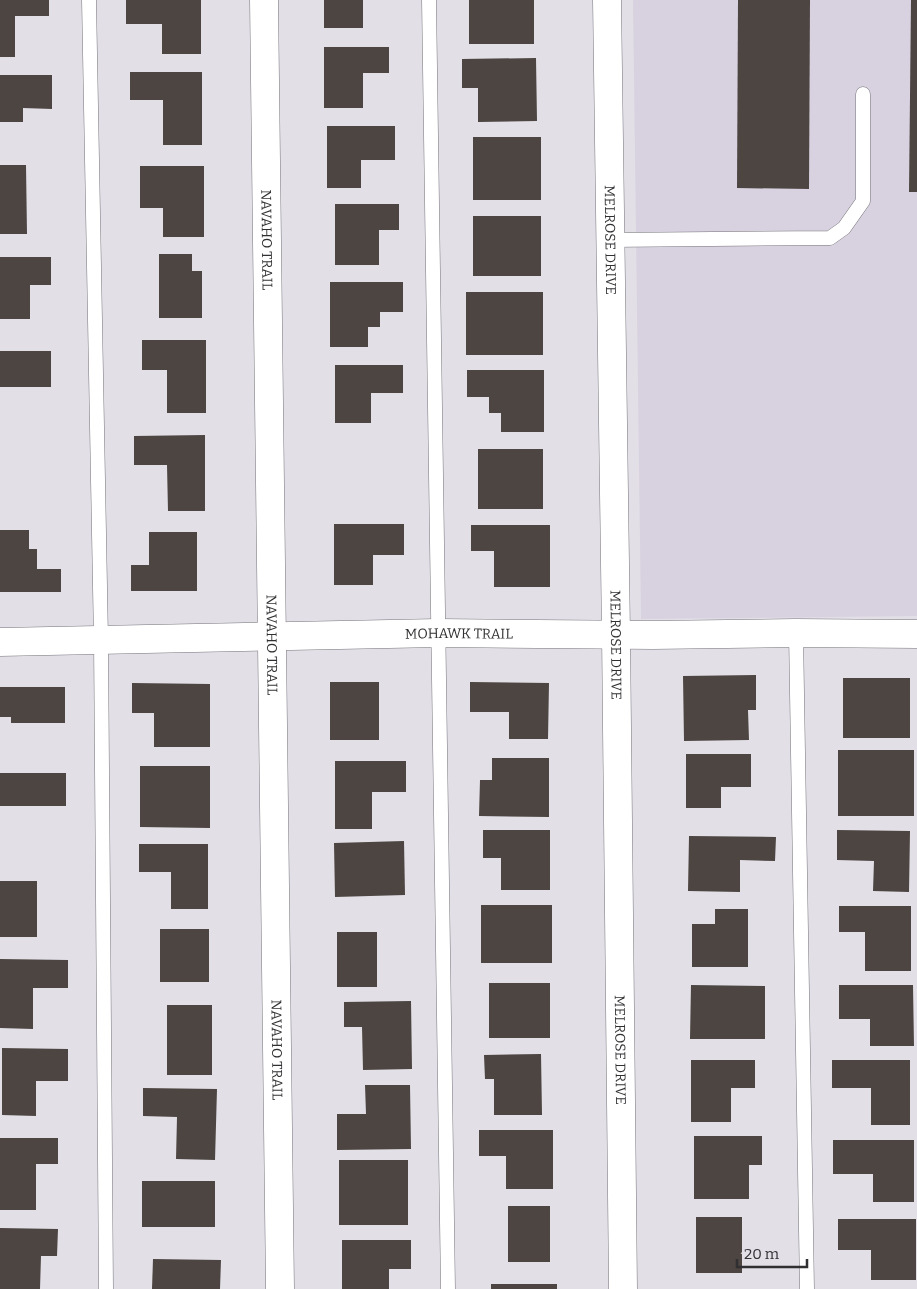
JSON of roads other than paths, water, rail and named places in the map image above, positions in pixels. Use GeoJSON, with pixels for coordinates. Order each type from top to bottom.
{"type":"FeatureCollection","features":[{"type":"Feature","properties":{"kind":"street","name":"NAVAHO TRAIL"},"geometry":{"type":"LineString","coordinates":[[264,0],[280,1289]]}},
{"type":"Feature","properties":{"kind":"street","name":"MELROSE DRIVE"},"geometry":{"type":"LineString","coordinates":[[607,0],[623,1289]]}},
{"type":"Feature","properties":{"kind":"street","name":"MOHAWK TRAIL"},"geometry":{"type":"LineString","coordinates":[[0,642],[438,634],[917,634]]}},
{"type":"Feature","properties":{"kind":"lane"},"geometry":{"type":"LineString","coordinates":[[89,0],[101,640],[106,1289]]}},
{"type":"Feature","properties":{"kind":"lane"},"geometry":{"type":"LineString","coordinates":[[429,0],[448,1289]]}},
{"type":"Feature","properties":{"kind":"lane"},"geometry":{"type":"LineString","coordinates":[[610,240],[830,238],[844,228],[863,201],[863,94]]}},
{"type":"Feature","properties":{"kind":"lane"},"geometry":{"type":"LineString","coordinates":[[796,634],[807,1289]]}}]}
